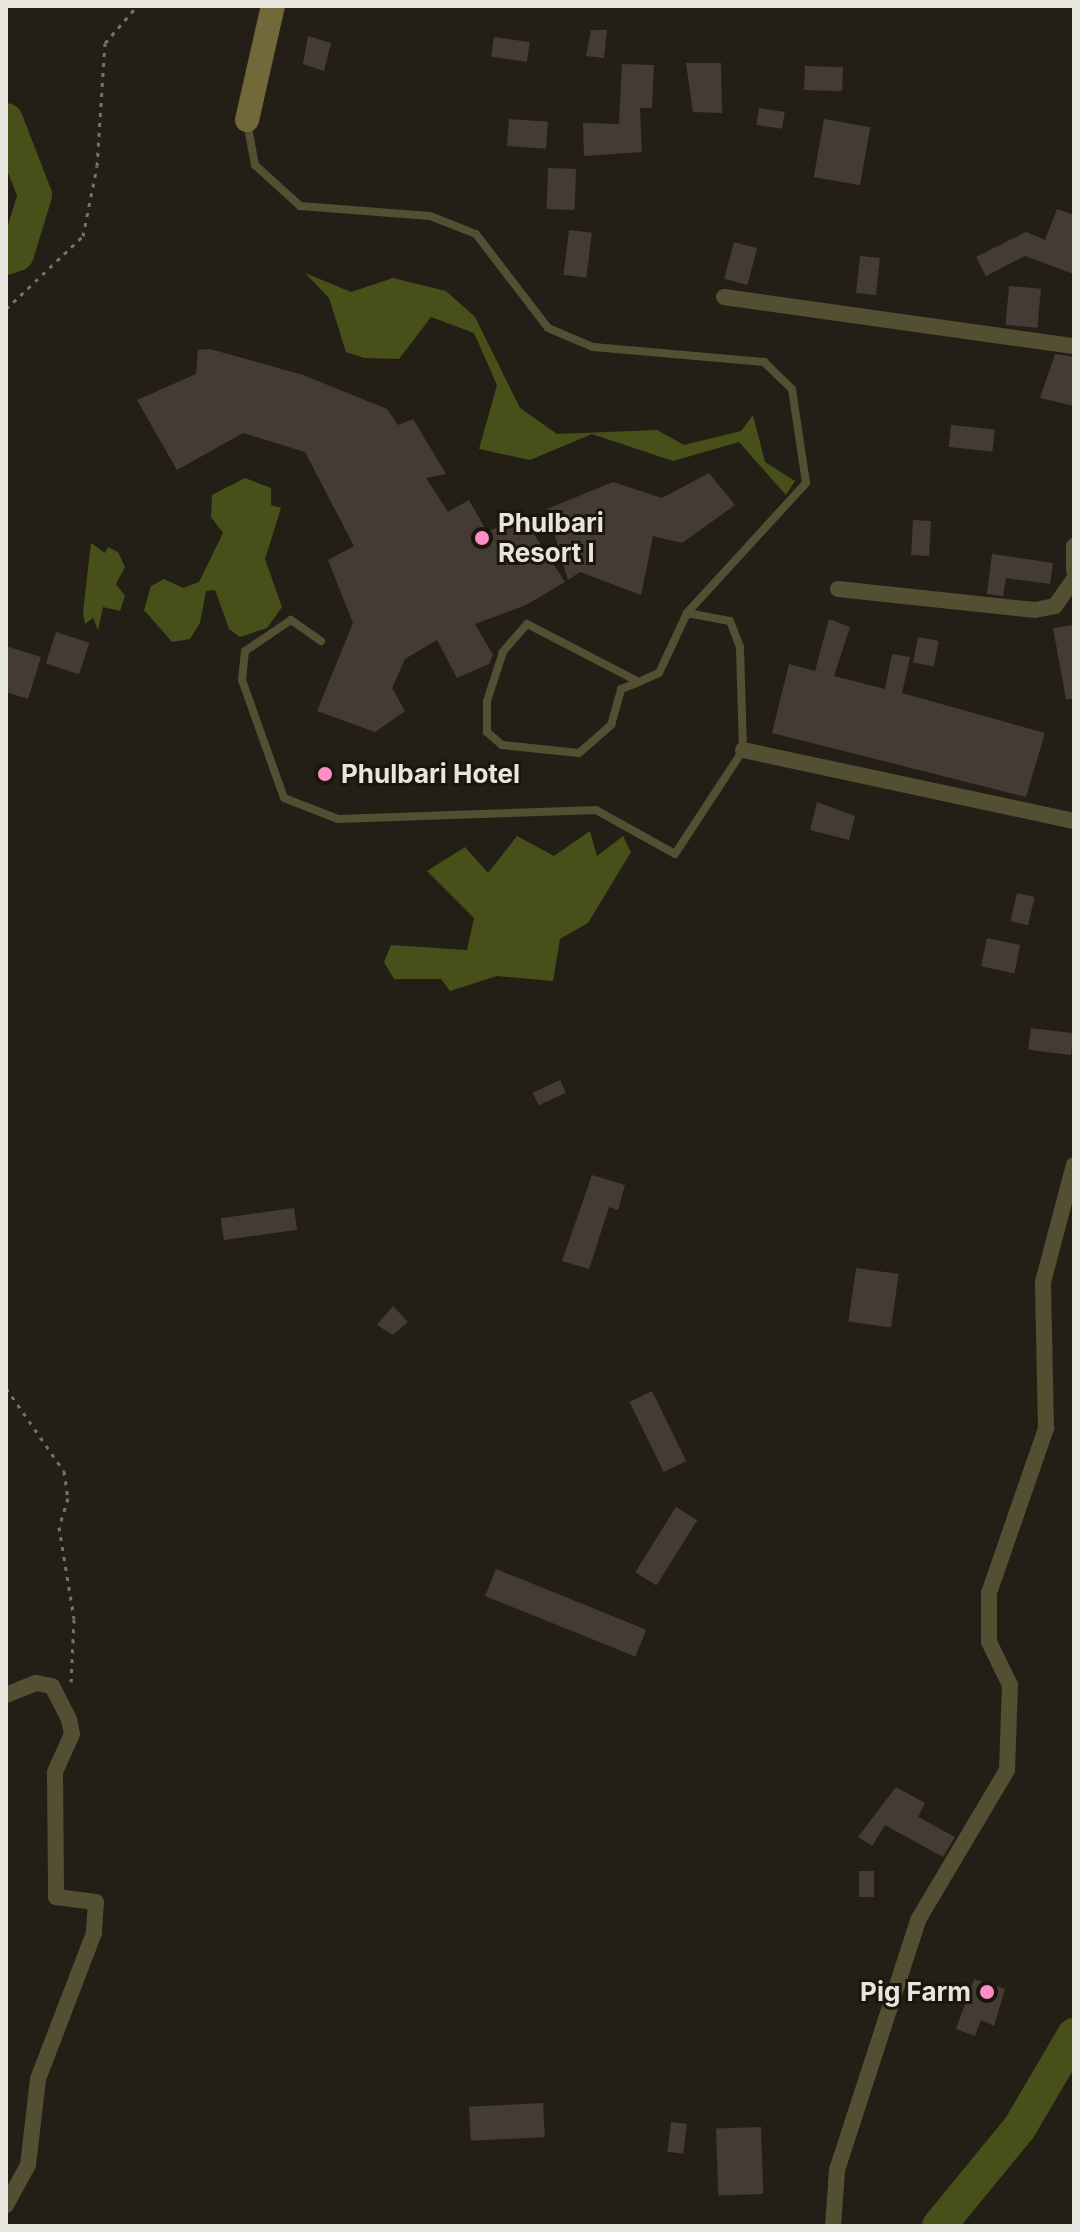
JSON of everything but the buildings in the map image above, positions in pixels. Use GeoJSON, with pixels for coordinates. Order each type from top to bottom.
{"type":"FeatureCollection","features":[{"type":"Feature","properties":{"kind":"main road"},"geometry":{"type":"LineString","coordinates":[[247,120],[273,6]]}},
{"type":"Feature","properties":{"kind":"street"},"geometry":{"type":"LineString","coordinates":[[724,297],[1074,346]]}},
{"type":"Feature","properties":{"kind":"street"},"geometry":{"type":"LineString","coordinates":[[1074,546],[1074,570]]}},
{"type":"Feature","properties":{"kind":"street"},"geometry":{"type":"LineString","coordinates":[[838,589],[1035,610],[1055,606],[1074,579]]}},
{"type":"Feature","properties":{"kind":"street"},"geometry":{"type":"LineString","coordinates":[[743,750],[1074,821]]}},
{"type":"Feature","properties":{"kind":"street"},"geometry":{"type":"LineString","coordinates":[[833,2226],[837,2170],[918,1920],[1007,1770],[1010,1685],[989,1642],[989,1593],[1046,1428],[1043,1282],[1074,1165]]}},
{"type":"Feature","properties":{"kind":"street"},"geometry":{"type":"LineString","coordinates":[[6,1695],[36,1683],[52,1686],[69,1719],[72,1734],[55,1772],[56,1897],[96,1902],[94,1933],[45,2056],[28,2165],[6,2205]]}},
{"type":"Feature","properties":{"kind":"lane"},"geometry":{"type":"LineString","coordinates":[[247,120],[255,165],[300,206],[430,216],[476,234],[548,328],[593,347],[764,362],[792,389],[806,483],[687,613],[659,673],[639,682],[621,689],[611,725],[579,753],[502,745],[487,732],[487,701],[503,652],[527,624],[639,682]]}},
{"type":"Feature","properties":{"kind":"lane"},"geometry":{"type":"LineString","coordinates":[[321,641],[291,620],[245,651],[242,680],[284,798],[338,819],[596,810],[675,854],[743,750],[740,647],[730,621],[687,613]]}},
{"type":"Feature","properties":{"kind":"path"},"geometry":{"type":"LineString","coordinates":[[6,309],[83,236],[97,166],[105,43],[137,6]]}},
{"type":"Feature","properties":{"kind":"path"},"geometry":{"type":"LineString","coordinates":[[6,1388],[64,1471],[68,1498],[59,1527],[74,1619],[69,1719]]}},
{"type":"Feature","properties":{"kind":"shaded area"},"geometry":{"type":"Polygon","coordinates":[[[305,273],[351,292],[393,278],[446,291],[475,317],[520,408],[557,434],[657,430],[684,445],[741,431],[753,415],[765,462],[795,481],[786,495],[739,442],[673,461],[592,434],[530,460],[479,449],[497,385],[474,333],[431,317],[399,359],[364,358],[346,352],[329,298],[305,273]]]}},
{"type":"Feature","properties":{"kind":"shaded area"},"geometry":{"type":"Polygon","coordinates":[[[245,478],[271,488],[271,505],[281,508],[265,559],[282,607],[267,628],[240,637],[229,629],[215,590],[206,591],[200,623],[190,639],[172,642],[144,610],[151,586],[164,579],[183,588],[199,582],[223,533],[211,517],[212,495],[245,478]]]}},
{"type":"Feature","properties":{"kind":"shaded area"},"geometry":{"type":"Polygon","coordinates":[[[91,543],[105,553],[108,547],[118,552],[125,567],[116,584],[125,596],[120,611],[103,607],[98,630],[93,618],[85,624],[83,612],[91,543]]]}},
{"type":"Feature","properties":{"kind":"shaded area"},"geometry":{"type":"Polygon","coordinates":[[[590,831],[597,856],[623,836],[631,852],[588,923],[560,939],[553,981],[497,976],[450,991],[441,979],[394,979],[384,962],[391,945],[467,950],[474,918],[427,871],[465,847],[488,873],[517,836],[554,856],[590,831]]]}},
{"type":"Feature","properties":{"kind":"waterway"},"geometry":{"type":"LineString","coordinates":[[6,120],[35,195],[17,254],[6,258]]}},
{"type":"Feature","properties":{"kind":"waterway"},"geometry":{"type":"LineString","coordinates":[[939,2226],[1020,2127],[1074,2035]]}},
{"type":"Feature","properties":{"kind":"place","name":"Phulbari Resort l"},"geometry":{"type":"Point","coordinates":[482,538]}},
{"type":"Feature","properties":{"kind":"place","name":"Phulbari Hotel"},"geometry":{"type":"Point","coordinates":[325,774]}},
{"type":"Feature","properties":{"kind":"place","name":"Pig Farm"},"geometry":{"type":"Point","coordinates":[987,1992]}}]}
